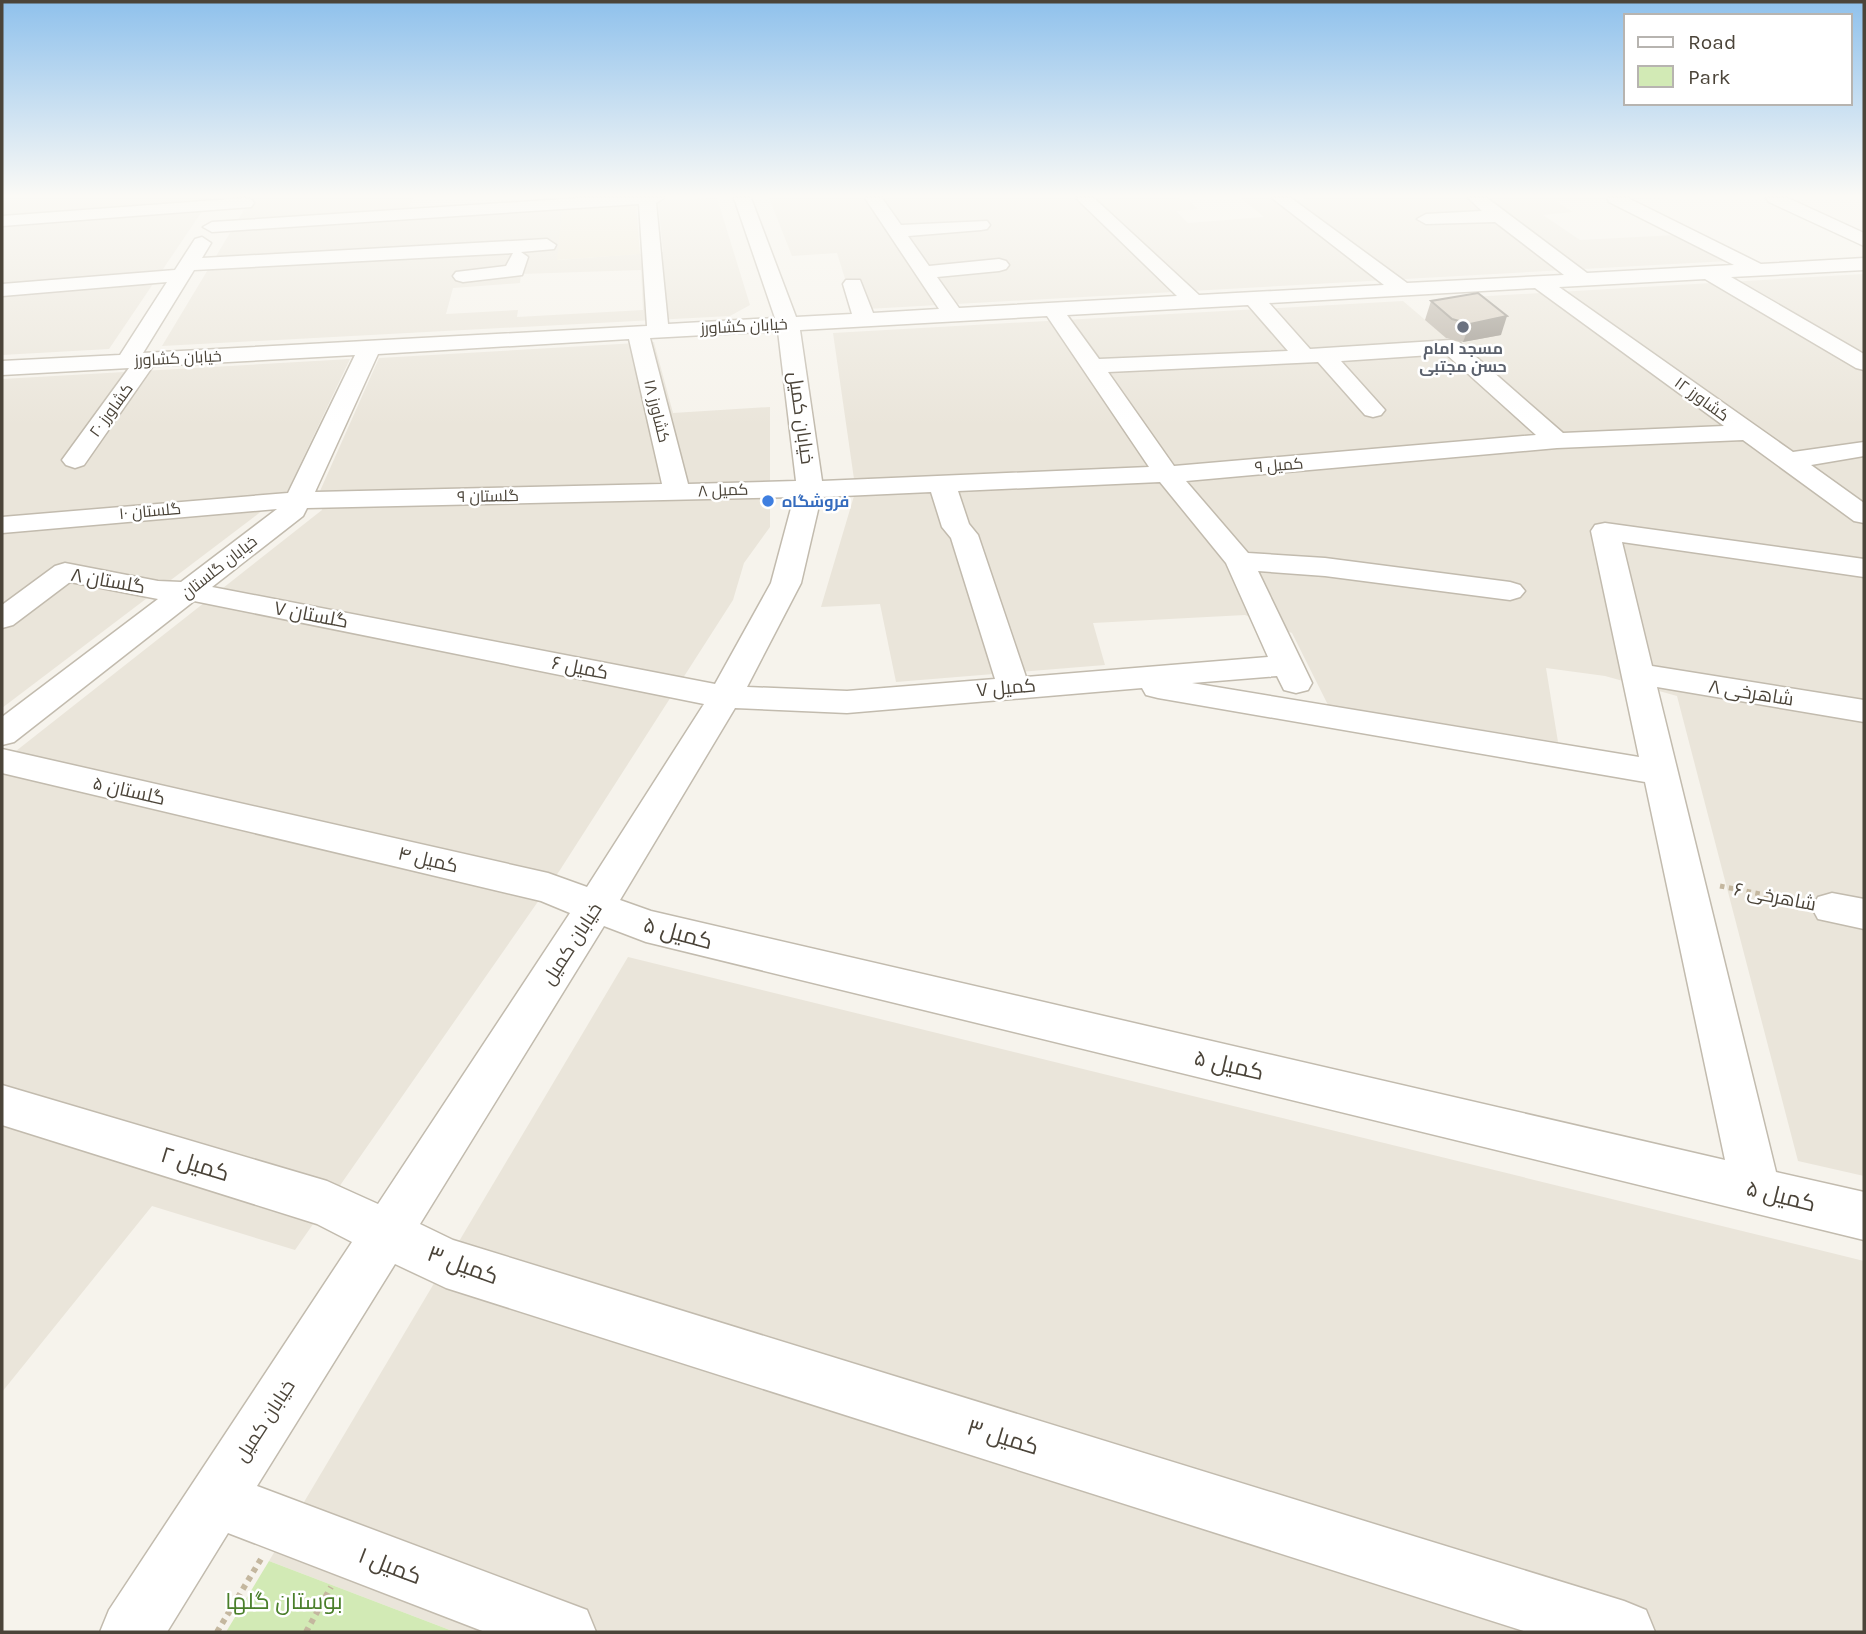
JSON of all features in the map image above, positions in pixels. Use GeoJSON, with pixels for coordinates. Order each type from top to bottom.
{"type":"FeatureCollection","features":[{"type":"Feature","properties":{"kind":"street"},"geometry":{"type":"LineString","coordinates":[[2,290],[146,274]]}},
{"type":"Feature","properties":{"kind":"street","name":"کشاورز ۲۰"},"geometry":{"type":"LineString","coordinates":[[75,460],[137,360],[183,274]]}},
{"type":"Feature","properties":{"kind":"street"},"geometry":{"type":"LineString","coordinates":[[463,276],[481,274]]}},
{"type":"Feature","properties":{"kind":"street","name":"کشاورز ۱۸"},"geometry":{"type":"LineString","coordinates":[[648,274],[648,331],[677,491]]}},
{"type":"Feature","properties":{"kind":"street","name":"خیابان کمیل"},"geometry":{"type":"LineString","coordinates":[[131,1632],[596,906],[725,696],[786,583],[810,488],[788,324],[770,274]]}},
{"type":"Feature","properties":{"kind":"street"},"geometry":{"type":"LineString","coordinates":[[926,274],[953,314]]}},
{"type":"Feature","properties":{"kind":"street"},"geometry":{"type":"LineString","coordinates":[[1165,274],[1194,301]]}},
{"type":"Feature","properties":{"kind":"street"},"geometry":{"type":"LineString","coordinates":[[1382,274],[1402,289]]}},
{"type":"Feature","properties":{"kind":"street"},"geometry":{"type":"LineString","coordinates":[[1576,274],[1582,279]]}},
{"type":"Feature","properties":{"kind":"street","name":"خیابان کشاورز"},"geometry":{"type":"LineString","coordinates":[[2,368],[1667,274]]}},
{"type":"Feature","properties":{"kind":"street"},"geometry":{"type":"LineString","coordinates":[[1711,274],[1864,363]]}},
{"type":"Feature","properties":{"kind":"street","name":"کشاورز ۱۲"},"geometry":{"type":"LineString","coordinates":[[1539,282],[1864,515]]}},
{"type":"Feature","properties":{"kind":"street"},"geometry":{"type":"LineString","coordinates":[[853,284],[864,319]]}},
{"type":"Feature","properties":{"kind":"street"},"geometry":{"type":"LineString","coordinates":[[1253,298],[1373,410]]}},
{"type":"Feature","properties":{"kind":"street"},"geometry":{"type":"LineString","coordinates":[[1053,309],[1166,473],[1239,561],[1312,716]]}},
{"type":"Feature","properties":{"kind":"street","name":"خیابان گلستان"},"geometry":{"type":"LineString","coordinates":[[2,734],[293,510],[370,347]]}},
{"type":"Feature","properties":{"kind":"street"},"geometry":{"type":"LineString","coordinates":[[1092,366],[1451,347],[1557,442]]}},
{"type":"Feature","properties":{"kind":"street","name":"کمیل ۹"},"geometry":{"type":"LineString","coordinates":[[810,488],[1166,473],[1557,442],[1748,432]]}},
{"type":"Feature","properties":{"kind":"street"},"geometry":{"type":"LineString","coordinates":[[1788,461],[1864,449]]}},
{"type":"Feature","properties":{"kind":"street"},"geometry":{"type":"LineString","coordinates":[[942,484],[956,527],[964,535],[1014,688]]}},
{"type":"Feature","properties":{"kind":"street","name":"کمیل ۸"},"geometry":{"type":"LineString","coordinates":[[677,491],[810,488]]}},
{"type":"Feature","properties":{"kind":"street","name":"گلستان ۹"},"geometry":{"type":"LineString","coordinates":[[299,500],[677,491]]}},
{"type":"Feature","properties":{"kind":"street","name":"گلستان ۱۰"},"geometry":{"type":"LineString","coordinates":[[2,525],[299,500]]}},
{"type":"Feature","properties":{"kind":"street"},"geometry":{"type":"LineString","coordinates":[[1756,1190],[1605,531],[1864,568]]}},
{"type":"Feature","properties":{"kind":"street"},"geometry":{"type":"LineString","coordinates":[[1239,561],[1325,567],[1510,591]]}},
{"type":"Feature","properties":{"kind":"street","name":"گلستان ۸"},"geometry":{"type":"LineString","coordinates":[[2,619],[65,572],[158,590],[188,591]]}},
{"type":"Feature","properties":{"kind":"street","name":"گلستان ۷"},"geometry":{"type":"LineString","coordinates":[[188,591],[434,639]]}},
{"type":"Feature","properties":{"kind":"street","name":"کمیل ۶"},"geometry":{"type":"LineString","coordinates":[[434,639],[725,696]]}},
{"type":"Feature","properties":{"kind":"street","name":"کمیل ۷"},"geometry":{"type":"LineString","coordinates":[[725,696],[847,702],[1288,665]]}},
{"type":"Feature","properties":{"kind":"street","name":"شاهرخی ۸"},"geometry":{"type":"LineString","coordinates":[[1638,674],[1864,711]]}},
{"type":"Feature","properties":{"kind":"street"},"geometry":{"type":"LineString","coordinates":[[1110,680],[1661,773]]}},
{"type":"Feature","properties":{"kind":"street","name":"گلستان ۵"},"geometry":{"type":"LineString","coordinates":[[2,761],[257,821]]}},
{"type":"Feature","properties":{"kind":"street","name":"کمیل ۴"},"geometry":{"type":"LineString","coordinates":[[257,821],[548,888],[596,906]]}},
{"type":"Feature","properties":{"kind":"street","name":"کمیل ۵"},"geometry":{"type":"LineString","coordinates":[[596,906],[659,929],[1864,1216]]}},
{"type":"Feature","properties":{"kind":"street","name":"کمیل ۲"},"geometry":{"type":"LineString","coordinates":[[2,1105],[327,1204],[385,1233]]}},
{"type":"Feature","properties":{"kind":"street","name":"کمیل ۳"},"geometry":{"type":"LineString","coordinates":[[385,1233],[446,1263],[1624,1632]]}},
{"type":"Feature","properties":{"kind":"street","name":"کمیل ۱"},"geometry":{"type":"LineString","coordinates":[[215,1499],[565,1632]]}},
{"type":"Feature","properties":{"kind":"path","name":"شاهرخی ۶"},"geometry":{"type":"LineString","coordinates":[[1685,880],[1848,911]]}},
{"type":"Feature","properties":{"kind":"path"},"geometry":{"type":"LineString","coordinates":[[217,1632],[281,1525]]}},
{"type":"Feature","properties":{"kind":"path"},"geometry":{"type":"LineString","coordinates":[[306,1632],[351,1551]]}},
{"type":"Feature","properties":{"kind":"shaded area"},"geometry":{"type":"Polygon","coordinates":[[[2,274],[159,274],[109,349],[2,355],[2,274]]]}},
{"type":"Feature","properties":{"kind":"shaded area"},"geometry":{"type":"Polygon","coordinates":[[[205,274],[521,274],[520,283],[453,288],[446,314],[518,310],[517,317],[643,310],[641,274],[741,274],[750,305],[730,316],[162,346],[205,274]]]}},
{"type":"Feature","properties":{"kind":"shaded area"},"geometry":{"type":"Polygon","coordinates":[[[844,274],[1490,274],[867,309],[846,282],[844,274]]]}},
{"type":"Feature","properties":{"kind":"shaded area"},"geometry":{"type":"Polygon","coordinates":[[[1864,274],[1864,1176],[1798,1161],[1677,696],[1605,676],[1546,668],[1558,742],[1328,705],[1292,633],[1245,615],[1093,623],[1105,665],[896,682],[880,604],[821,607],[854,496],[854,479],[833,333],[1403,301],[1450,341],[1460,343],[1500,334],[1455,298],[1864,274]]]}},
{"type":"Feature","properties":{"kind":"shaded area"},"geometry":{"type":"Polygon","coordinates":[[[654,342],[673,413],[770,407],[770,527],[744,563],[733,600],[560,870],[295,1250],[152,1206],[2,1392],[2,762],[322,510],[320,491],[379,358],[654,342]]]}},
{"type":"Feature","properties":{"kind":"shaded area"},"geometry":{"type":"Polygon","coordinates":[[[350,359],[287,492],[2,708],[2,379],[350,359]]]}},
{"type":"Feature","properties":{"kind":"shaded area"},"geometry":{"type":"Polygon","coordinates":[[[628,957],[1864,1261],[1864,1632],[455,1632],[269,1561],[628,957]]]}},
{"type":"Feature","properties":{"kind":"green space","name":"بوستان گلها"},"geometry":{"type":"Polygon","coordinates":[[[269,1561],[455,1632],[226,1632],[269,1561]]]}},
{"type":"Feature","properties":{"kind":"building"},"geometry":{"type":"Polygon","coordinates":[[[1478,293],[1507,316],[1470,324],[1452,319],[1431,301],[1478,293]]]}},
{"type":"Feature","properties":{"kind":"place","name":"مسجد امام حسن مجتبی"},"geometry":{"type":"Point","coordinates":[1463,327]}},
{"type":"Feature","properties":{"kind":"place","name":"فروشگاه"},"geometry":{"type":"Point","coordinates":[768,501]}}]}
